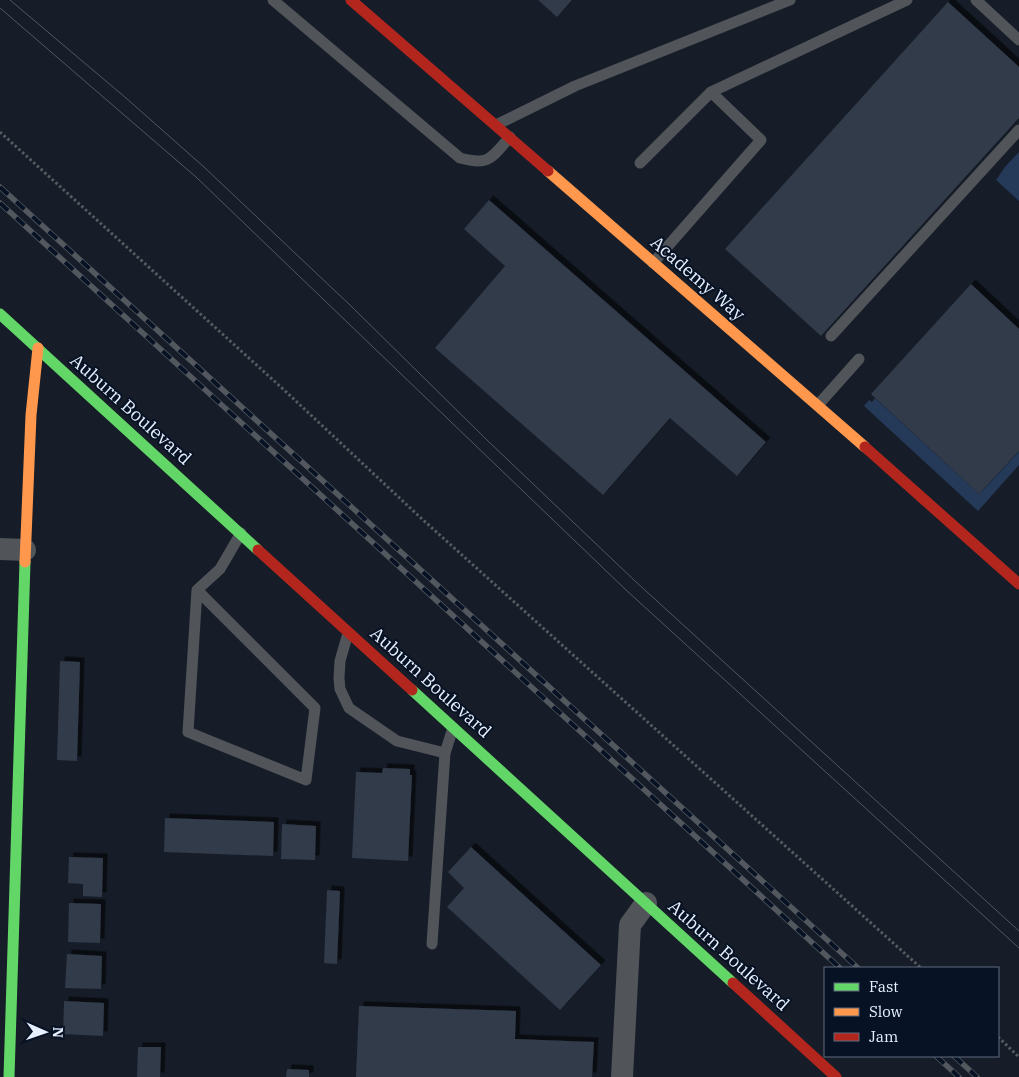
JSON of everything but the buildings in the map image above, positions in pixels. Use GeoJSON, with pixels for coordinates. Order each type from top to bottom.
{"type":"FeatureCollection","features":[{"type":"Feature","properties":{"kind":"street","name":"Academy Way"},"geometry":{"type":"LineString","coordinates":[[351,0],[818,405],[1019,584]]}},
{"type":"Feature","properties":{"kind":"street","name":"Auburn Boulevard"},"geometry":{"type":"LineString","coordinates":[[0,314],[836,1077]]}},
{"type":"Feature","properties":{"kind":"street"},"geometry":{"type":"LineString","coordinates":[[9,1077],[25,550],[31,415],[38,348]]}},
{"type":"Feature","properties":{"kind":"street"},"geometry":{"type":"LineString","coordinates":[[0,549],[25,550]]}},
{"type":"Feature","properties":{"kind":"street"},"geometry":{"type":"LineString","coordinates":[[622,1077],[630,925],[646,903]]}},
{"type":"Feature","properties":{"kind":"lane"},"geometry":{"type":"LineString","coordinates":[[273,0],[460,158],[475,162],[490,159],[510,137]]}},
{"type":"Feature","properties":{"kind":"lane"},"geometry":{"type":"LineString","coordinates":[[496,125],[575,86],[790,0]]}},
{"type":"Feature","properties":{"kind":"lane"},"geometry":{"type":"LineString","coordinates":[[640,163],[711,92],[907,0]]}},
{"type":"Feature","properties":{"kind":"lane"},"geometry":{"type":"LineString","coordinates":[[976,0],[1019,40]]}},
{"type":"Feature","properties":{"kind":"lane"},"geometry":{"type":"LineString","coordinates":[[653,263],[761,140],[711,92]]}},
{"type":"Feature","properties":{"kind":"lane"},"geometry":{"type":"LineString","coordinates":[[831,336],[1019,130]]}},
{"type":"Feature","properties":{"kind":"lane"},"geometry":{"type":"LineString","coordinates":[[818,405],[859,360]]}},
{"type":"Feature","properties":{"kind":"lane"},"geometry":{"type":"LineString","coordinates":[[197,590],[316,708],[306,780],[188,732],[197,590],[220,569],[241,533]]}},
{"type":"Feature","properties":{"kind":"lane"},"geometry":{"type":"LineString","coordinates":[[348,631],[340,661],[339,678],[340,689],[349,708],[397,741],[445,753]]}},
{"type":"Feature","properties":{"kind":"lane"},"geometry":{"type":"LineString","coordinates":[[432,944],[445,753],[453,727]]}},
{"type":"Feature","properties":{"kind":"path"},"geometry":{"type":"LineString","coordinates":[[0,132],[283,389],[422,519],[920,967]]}},
{"type":"Feature","properties":{"kind":"path"},"geometry":{"type":"LineString","coordinates":[[999,1038],[1019,1056]]}},
{"type":"Feature","properties":{"kind":"shaded area"},"geometry":{"type":"Polygon","coordinates":[[[1019,152],[1019,201],[996,180],[1019,152]]]}},
{"type":"Feature","properties":{"kind":"shaded area"},"geometry":{"type":"Polygon","coordinates":[[[875,398],[979,494],[1019,451],[1019,465],[978,511],[864,406],[869,400],[872,402],[875,398]]]}},
{"type":"Feature","properties":{"kind":"tram line"},"geometry":{"type":"LineString","coordinates":[[10,0],[204,167],[351,306],[488,441],[635,581],[1019,931]]}},
{"type":"Feature","properties":{"kind":"tram line"},"geometry":{"type":"LineString","coordinates":[[0,8],[196,177],[626,590],[1019,948]]}},
{"type":"Feature","properties":{"kind":"railway"},"geometry":{"type":"LineString","coordinates":[[0,187],[857,967]]}},
{"type":"Feature","properties":{"kind":"railway"},"geometry":{"type":"LineString","coordinates":[[0,203],[839,967]]}},
{"type":"Feature","properties":{"kind":"railway"},"geometry":{"type":"LineString","coordinates":[[937,1057],[959,1077]]}},
{"type":"Feature","properties":{"kind":"railway"},"geometry":{"type":"LineString","coordinates":[[955,1057],[977,1077]]}},
{"type":"Feature","properties":{"kind":"traffic: fast"},"geometry":{"type":"LineString","coordinates":[[0,314],[258,550]]}},
{"type":"Feature","properties":{"kind":"traffic: fast"},"geometry":{"type":"LineString","coordinates":[[9,1077],[25,562]]}},
{"type":"Feature","properties":{"kind":"traffic: fast"},"geometry":{"type":"LineString","coordinates":[[412,690],[733,983]]}},
{"type":"Feature","properties":{"kind":"traffic: slow"},"geometry":{"type":"LineString","coordinates":[[548,171],[865,447]]}},
{"type":"Feature","properties":{"kind":"traffic: slow"},"geometry":{"type":"LineString","coordinates":[[25,562],[31,415],[38,348]]}},
{"type":"Feature","properties":{"kind":"traffic: jam"},"geometry":{"type":"LineString","coordinates":[[351,0],[548,171]]}},
{"type":"Feature","properties":{"kind":"traffic: jam"},"geometry":{"type":"LineString","coordinates":[[865,447],[1019,584]]}},
{"type":"Feature","properties":{"kind":"traffic: jam"},"geometry":{"type":"LineString","coordinates":[[258,550],[412,690]]}},
{"type":"Feature","properties":{"kind":"traffic: jam"},"geometry":{"type":"LineString","coordinates":[[733,983],[836,1077]]}}]}
